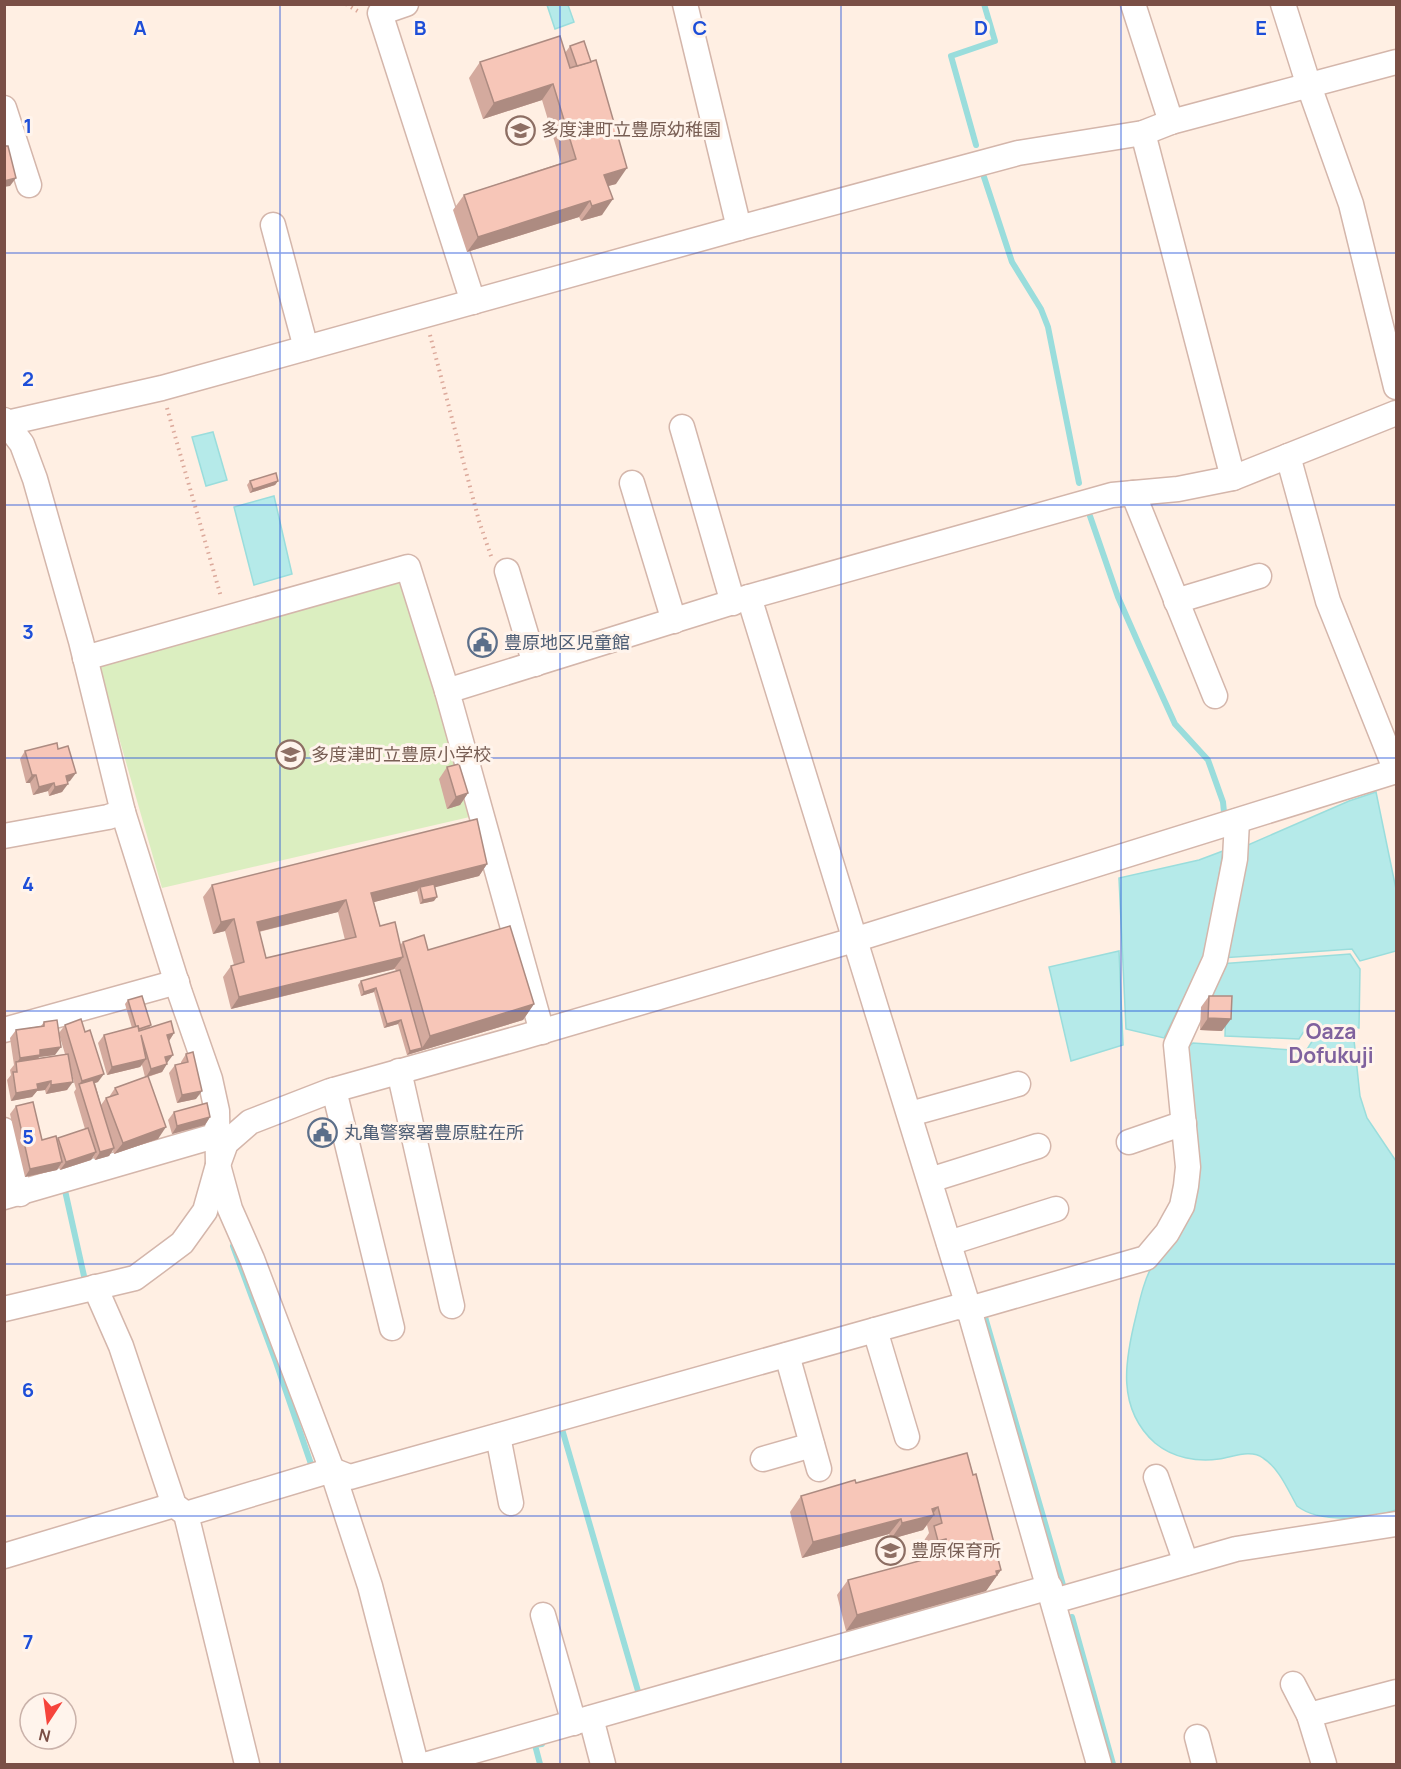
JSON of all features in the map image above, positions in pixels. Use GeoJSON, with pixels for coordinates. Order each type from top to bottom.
{"type":"FeatureCollection","features":[{"type":"Feature","properties":{"kind":"street"},"geometry":{"type":"LineString","coordinates":[[406,4],[380,13],[473,302]]}},
{"type":"Feature","properties":{"kind":"street"},"geometry":{"type":"LineString","coordinates":[[686,4],[739,228]]}},
{"type":"Feature","properties":{"kind":"street"},"geometry":{"type":"LineString","coordinates":[[1133,4],[1171,122]]}},
{"type":"Feature","properties":{"kind":"street"},"geometry":{"type":"LineString","coordinates":[[1283,4],[1351,204],[1396,387]]}},
{"type":"Feature","properties":{"kind":"street"},"geometry":{"type":"LineString","coordinates":[[416,1764],[370,1586],[332,1470],[252,1258],[230,1209],[218,1164],[217,1111],[210,1079],[123,812],[85,658],[34,479],[22,444],[6,421],[162,388],[1018,153],[1143,133],[1171,122],[1396,62]]}},
{"type":"Feature","properties":{"kind":"street"},"geometry":{"type":"LineString","coordinates":[[4,108],[29,185]]}},
{"type":"Feature","properties":{"kind":"street"},"geometry":{"type":"LineString","coordinates":[[1143,133],[1233,478]]}},
{"type":"Feature","properties":{"kind":"street"},"geometry":{"type":"LineString","coordinates":[[273,225],[306,348]]}},
{"type":"Feature","properties":{"kind":"street"},"geometry":{"type":"LineString","coordinates":[[447,691],[741,600],[1112,495],[1178,489],[1233,478],[1396,413]]}},
{"type":"Feature","properties":{"kind":"street"},"geometry":{"type":"LineString","coordinates":[[682,427],[857,939],[969,1309],[1099,1764]]}},
{"type":"Feature","properties":{"kind":"street"},"geometry":{"type":"LineString","coordinates":[[4,1309],[135,1278],[182,1243],[205,1211],[226,1143],[250,1122],[334,1090],[542,1032],[857,939],[1396,771],[1328,601],[1288,456]]}},
{"type":"Feature","properties":{"kind":"street"},"geometry":{"type":"LineString","coordinates":[[632,483],[674,621]]}},
{"type":"Feature","properties":{"kind":"street"},"geometry":{"type":"LineString","coordinates":[[1132,493],[1215,696]]}},
{"type":"Feature","properties":{"kind":"street"},"geometry":{"type":"LineString","coordinates":[[85,658],[408,567],[447,691],[542,1032]]}},
{"type":"Feature","properties":{"kind":"street"},"geometry":{"type":"LineString","coordinates":[[507,570],[535,664]]}},
{"type":"Feature","properties":{"kind":"street"},"geometry":{"type":"LineString","coordinates":[[1176,600],[1259,576]]}},
{"type":"Feature","properties":{"kind":"street"},"geometry":{"type":"LineString","coordinates":[[4,836],[123,812]]}},
{"type":"Feature","properties":{"kind":"street"},"geometry":{"type":"LineString","coordinates":[[4,1556],[332,1470],[350,1477],[499,1443],[789,1361],[875,1330],[957,1308],[969,1309],[1146,1258],[1167,1233],[1182,1206],[1188,1167],[1176,1045],[1215,960],[1235,859],[1237,821]]}},
{"type":"Feature","properties":{"kind":"street"},"geometry":{"type":"LineString","coordinates":[[4,1030],[177,982]]}},
{"type":"Feature","properties":{"kind":"street"},"geometry":{"type":"LineString","coordinates":[[399,1071],[452,1306]]}},
{"type":"Feature","properties":{"kind":"street"},"geometry":{"type":"LineString","coordinates":[[910,1114],[1018,1084]]}},
{"type":"Feature","properties":{"kind":"street"},"geometry":{"type":"LineString","coordinates":[[334,1090],[392,1328]]}},
{"type":"Feature","properties":{"kind":"street"},"geometry":{"type":"LineString","coordinates":[[1129,1142],[1184,1123]]}},
{"type":"Feature","properties":{"kind":"street"},"geometry":{"type":"LineString","coordinates":[[4,1130],[12,1196],[218,1135]]}},
{"type":"Feature","properties":{"kind":"street"},"geometry":{"type":"LineString","coordinates":[[930,1180],[1038,1146]]}},
{"type":"Feature","properties":{"kind":"street"},"geometry":{"type":"LineString","coordinates":[[949,1243],[1056,1209]]}},
{"type":"Feature","properties":{"kind":"street"},"geometry":{"type":"LineString","coordinates":[[95,1287],[121,1346],[180,1510],[247,1764]]}},
{"type":"Feature","properties":{"kind":"street"},"geometry":{"type":"LineString","coordinates":[[875,1330],[907,1437]]}},
{"type":"Feature","properties":{"kind":"street"},"geometry":{"type":"LineString","coordinates":[[789,1361],[819,1469]]}},
{"type":"Feature","properties":{"kind":"street"},"geometry":{"type":"LineString","coordinates":[[499,1443],[511,1503]]}},
{"type":"Feature","properties":{"kind":"street"},"geometry":{"type":"LineString","coordinates":[[763,1459],[812,1445]]}},
{"type":"Feature","properties":{"kind":"street"},"geometry":{"type":"LineString","coordinates":[[1156,1477],[1186,1563]]}},
{"type":"Feature","properties":{"kind":"street"},"geometry":{"type":"LineString","coordinates":[[428,1764],[588,1725],[1052,1594],[1236,1549],[1396,1526]]}},
{"type":"Feature","properties":{"kind":"street"},"geometry":{"type":"LineString","coordinates":[[543,1615],[603,1764]]}},
{"type":"Feature","properties":{"kind":"street"},"geometry":{"type":"LineString","coordinates":[[1293,1684],[1309,1715],[1323,1764]]}},
{"type":"Feature","properties":{"kind":"street"},"geometry":{"type":"LineString","coordinates":[[1309,1715],[1396,1692]]}},
{"type":"Feature","properties":{"kind":"street"},"geometry":{"type":"LineString","coordinates":[[1197,1737],[1204,1764]]}},
{"type":"Feature","properties":{"kind":"path"},"geometry":{"type":"LineString","coordinates":[[425,315],[479,521],[496,571],[507,570]]}},
{"type":"Feature","properties":{"kind":"path"},"geometry":{"type":"LineString","coordinates":[[162,388],[227,618]]}},
{"type":"Feature","properties":{"kind":"green space"},"geometry":{"type":"Polygon","coordinates":[[[402,580],[474,816],[162,888],[99,668],[102,661],[402,580]]]}},
{"type":"Feature","properties":{"kind":"water"},"geometry":{"type":"Polygon","coordinates":[[[547,5],[568,5],[574,22],[555,29],[547,5]]]}},
{"type":"Feature","properties":{"kind":"water"},"geometry":{"type":"Polygon","coordinates":[[[213,432],[227,480],[206,486],[192,437],[213,432]]]}},
{"type":"Feature","properties":{"kind":"water"},"geometry":{"type":"Polygon","coordinates":[[[274,496],[292,574],[254,585],[234,507],[274,496]]]}},
{"type":"Feature","properties":{"kind":"water"},"geometry":{"type":"Polygon","coordinates":[[[1376,792],[1396,889],[1396,951],[1360,961],[1352,949],[1221,958],[1241,848],[1349,801],[1376,792]]]}},
{"type":"Feature","properties":{"kind":"water"},"geometry":{"type":"Polygon","coordinates":[[[1223,851],[1204,957],[1164,1038],[1126,1029],[1119,878],[1199,860],[1223,851]]]}},
{"type":"Feature","properties":{"kind":"water"},"geometry":{"type":"Polygon","coordinates":[[[1119,951],[1123,1045],[1071,1061],[1049,967],[1119,951]]]}},
{"type":"Feature","properties":{"kind":"water"},"geometry":{"type":"Polygon","coordinates":[[[1350,954],[1360,969],[1359,1028],[1308,1025],[1299,1039],[1225,1036],[1226,1002],[1206,999],[1219,964],[1350,954]]]}},
{"type":"Feature","properties":{"kind":"water"},"geometry":{"type":"Polygon","coordinates":[[[1316,1035],[1354,1040],[1360,1096],[1367,1118],[1396,1161],[1396,1510],[1373,1516],[1332,1518],[1307,1512],[1297,1506],[1287,1486],[1269,1462],[1258,1455],[1247,1454],[1202,1460],[1186,1458],[1162,1448],[1143,1429],[1134,1415],[1127,1383],[1129,1349],[1145,1283],[1153,1264],[1168,1247],[1174,1235],[1185,1049],[1193,1043],[1306,1051],[1316,1035]]]}},
{"type":"Feature","properties":{"kind":"building"},"geometry":{"type":"Polygon","coordinates":[[[560,36],[570,68],[596,60],[627,168],[604,175],[613,199],[592,206],[590,201],[478,237],[464,195],[576,159],[553,84],[494,103],[480,62],[560,36]]]}},
{"type":"Feature","properties":{"kind":"building"},"geometry":{"type":"Polygon","coordinates":[[[584,41],[591,62],[577,66],[570,46],[584,41]]]}},
{"type":"Feature","properties":{"kind":"building"},"geometry":{"type":"Polygon","coordinates":[[[4,146],[8,146],[16,178],[4,181],[4,146]]]}},
{"type":"Feature","properties":{"kind":"building"},"geometry":{"type":"Polygon","coordinates":[[[276,473],[278,481],[253,489],[250,481],[276,473]]]}},
{"type":"Feature","properties":{"kind":"building"},"geometry":{"type":"Polygon","coordinates":[[[57,743],[58,749],[68,746],[76,773],[66,776],[68,784],[55,787],[54,783],[39,787],[36,775],[32,775],[25,751],[57,743]]]}},
{"type":"Feature","properties":{"kind":"building"},"geometry":{"type":"Polygon","coordinates":[[[459,764],[468,793],[456,797],[447,767],[459,764]]]}},
{"type":"Feature","properties":{"kind":"building"},"geometry":{"type":"Polygon","coordinates":[[[477,819],[487,864],[371,893],[380,926],[395,922],[403,957],[239,997],[231,966],[244,962],[234,919],[221,922],[212,885],[477,819]],[[346,900],[257,922],[266,958],[356,937],[346,900]]]}},
{"type":"Feature","properties":{"kind":"building"},"geometry":{"type":"Polygon","coordinates":[[[434,884],[437,897],[423,900],[420,887],[434,884]]]}},
{"type":"Feature","properties":{"kind":"building"},"geometry":{"type":"Polygon","coordinates":[[[510,926],[534,1004],[430,1036],[403,942],[424,935],[428,950],[510,926]]]}},
{"type":"Feature","properties":{"kind":"building"},"geometry":{"type":"Polygon","coordinates":[[[400,970],[422,1048],[410,1051],[401,1020],[387,1024],[376,988],[364,992],[361,981],[400,970]]]}},
{"type":"Feature","properties":{"kind":"building"},"geometry":{"type":"Polygon","coordinates":[[[142,996],[151,1025],[139,1029],[138,1026],[136,1027],[128,1000],[142,996]]]}},
{"type":"Feature","properties":{"kind":"building"},"geometry":{"type":"Polygon","coordinates":[[[1209,996],[1232,996],[1231,1019],[1208,1018],[1209,996]]]}},
{"type":"Feature","properties":{"kind":"building"},"geometry":{"type":"Polygon","coordinates":[[[81,1019],[85,1032],[90,1030],[104,1074],[82,1081],[65,1025],[81,1019]]]}},
{"type":"Feature","properties":{"kind":"building"},"geometry":{"type":"Polygon","coordinates":[[[57,1020],[61,1047],[40,1050],[40,1055],[20,1058],[16,1030],[44,1026],[44,1022],[57,1020]]]}},
{"type":"Feature","properties":{"kind":"building"},"geometry":{"type":"Polygon","coordinates":[[[171,1021],[174,1033],[167,1035],[173,1055],[165,1057],[167,1064],[151,1069],[141,1035],[146,1059],[112,1067],[104,1035],[138,1026],[139,1031],[171,1021]]]}},
{"type":"Feature","properties":{"kind":"building"},"geometry":{"type":"Polygon","coordinates":[[[193,1052],[202,1091],[182,1095],[175,1065],[188,1062],[186,1054],[193,1052]]]}},
{"type":"Feature","properties":{"kind":"building"},"geometry":{"type":"Polygon","coordinates":[[[68,1054],[73,1082],[51,1085],[51,1081],[37,1084],[38,1089],[16,1093],[13,1072],[17,1072],[16,1062],[68,1054]]]}},
{"type":"Feature","properties":{"kind":"building"},"geometry":{"type":"Polygon","coordinates":[[[148,1076],[166,1127],[123,1143],[106,1098],[118,1094],[115,1088],[148,1076]]]}},
{"type":"Feature","properties":{"kind":"building"},"geometry":{"type":"Polygon","coordinates":[[[93,1080],[114,1148],[100,1152],[79,1084],[93,1080]]]}},
{"type":"Feature","properties":{"kind":"building"},"geometry":{"type":"Polygon","coordinates":[[[33,1102],[42,1140],[56,1136],[62,1162],[30,1169],[16,1106],[33,1102]]]}},
{"type":"Feature","properties":{"kind":"building"},"geometry":{"type":"Polygon","coordinates":[[[207,1103],[210,1117],[177,1126],[174,1112],[207,1103]]]}},
{"type":"Feature","properties":{"kind":"building"},"geometry":{"type":"Polygon","coordinates":[[[88,1128],[96,1152],[66,1162],[58,1138],[88,1128]]]}},
{"type":"Feature","properties":{"kind":"building"},"geometry":{"type":"Polygon","coordinates":[[[967,1453],[973,1475],[976,1474],[1001,1570],[996,1571],[997,1575],[857,1615],[848,1580],[949,1553],[946,1539],[938,1541],[934,1526],[942,1523],[938,1507],[932,1509],[934,1515],[902,1523],[901,1519],[813,1542],[801,1496],[855,1480],[856,1483],[967,1453]]]}},
{"type":"Feature","properties":{"kind":"waterway"},"geometry":{"type":"LineString","coordinates":[[976,145],[951,56],[995,41],[984,4]]}},
{"type":"Feature","properties":{"kind":"waterway"},"geometry":{"type":"LineString","coordinates":[[984,177],[1012,262],[1041,309],[1048,327],[1079,483]]}},
{"type":"Feature","properties":{"kind":"waterway"},"geometry":{"type":"LineString","coordinates":[[1090,516],[1118,597],[1140,647],[1175,724],[1208,760],[1223,802],[1224,812]]}},
{"type":"Feature","properties":{"kind":"waterway"},"geometry":{"type":"LineString","coordinates":[[64,1186],[84,1276]]}},
{"type":"Feature","properties":{"kind":"waterway"},"geometry":{"type":"LineString","coordinates":[[233,1246],[311,1464]]}},
{"type":"Feature","properties":{"kind":"waterway"},"geometry":{"type":"LineString","coordinates":[[983,1310],[1063,1585]]}},
{"type":"Feature","properties":{"kind":"waterway"},"geometry":{"type":"LineString","coordinates":[[562,1429],[638,1691]]}},
{"type":"Feature","properties":{"kind":"waterway"},"geometry":{"type":"LineString","coordinates":[[1072,1617],[1113,1764]]}},
{"type":"Feature","properties":{"kind":"waterway"},"geometry":{"type":"LineString","coordinates":[[540,1764],[535,1745],[542,1744]]}},
{"type":"Feature","properties":{"kind":"place","name":"多度津町立豊原幼稚園"},"geometry":{"type":"Point","coordinates":[520,130]}},
{"type":"Feature","properties":{"kind":"place","name":"豊原地区児童館"},"geometry":{"type":"Point","coordinates":[483,643]}},
{"type":"Feature","properties":{"kind":"place","name":"多度津町立豊原小学校"},"geometry":{"type":"Point","coordinates":[290,755]}},
{"type":"Feature","properties":{"kind":"place","name":"丸亀警察署豊原駐在所"},"geometry":{"type":"Point","coordinates":[323,1133]}},
{"type":"Feature","properties":{"kind":"place","name":"豊原保育所"},"geometry":{"type":"Point","coordinates":[890,1551]}},
{"type":"Feature","properties":{"kind":"district","name":"Oaza Dofukuji"},"geometry":{"type":"Point","coordinates":[1331,1044]}}]}
